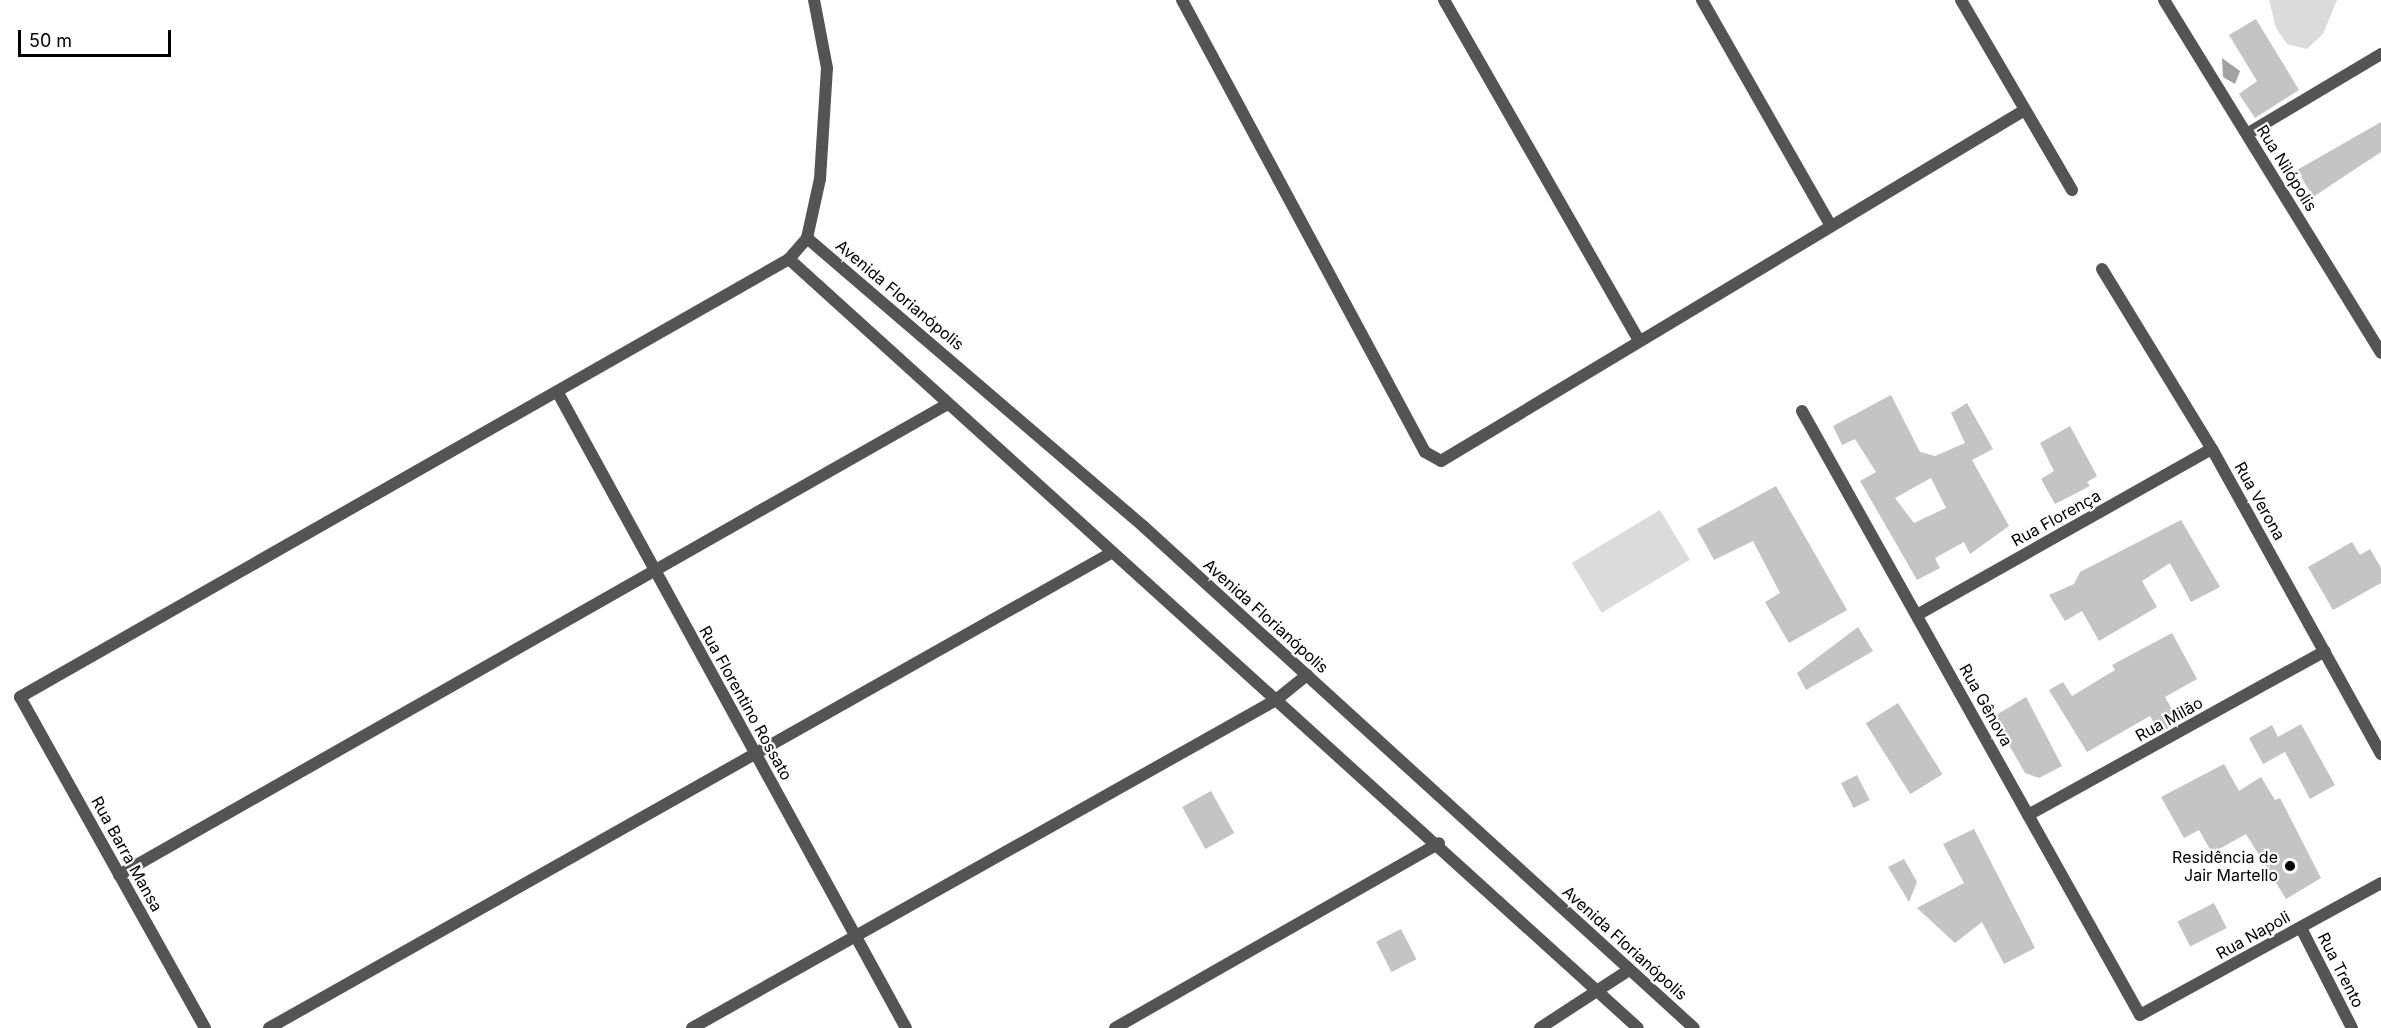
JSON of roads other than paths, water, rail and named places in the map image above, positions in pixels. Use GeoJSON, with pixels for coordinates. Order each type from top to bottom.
{"type":"FeatureCollection","features":[{"type":"Feature","properties":{"kind":"street"},"geometry":{"type":"LineString","coordinates":[[558,393],[789,259],[807,238],[820,179],[827,68],[814,0]]}},
{"type":"Feature","properties":{"kind":"street"},"geometry":{"type":"LineString","coordinates":[[1182,0],[1432,458],[1447,460],[1639,340],[2023,111]]}},
{"type":"Feature","properties":{"kind":"street"},"geometry":{"type":"LineString","coordinates":[[1444,0],[1639,340]]}},
{"type":"Feature","properties":{"kind":"street"},"geometry":{"type":"LineString","coordinates":[[1702,0],[1831,226]]}},
{"type":"Feature","properties":{"kind":"street"},"geometry":{"type":"LineString","coordinates":[[1961,0],[2023,111],[2072,190]]}},
{"type":"Feature","properties":{"kind":"street","name":"Rua Nilópolis"},"geometry":{"type":"LineString","coordinates":[[2164,0],[2381,353]]}},
{"type":"Feature","properties":{"kind":"street"},"geometry":{"type":"LineString","coordinates":[[2247,134],[2381,54]]}},
{"type":"Feature","properties":{"kind":"street","name":"Avenida Florianópolis"},"geometry":{"type":"LineString","coordinates":[[807,238],[1307,675],[1694,1028]]}},
{"type":"Feature","properties":{"kind":"street"},"geometry":{"type":"LineString","coordinates":[[789,259],[946,405],[1439,843],[1638,1028]]}},
{"type":"Feature","properties":{"kind":"street","name":"Rua Verona"},"geometry":{"type":"LineString","coordinates":[[2102,269],[2212,449],[2381,754]]}},
{"type":"Feature","properties":{"kind":"street","name":"Rua Florentino Rossato"},"geometry":{"type":"LineString","coordinates":[[558,393],[906,1028]]}},
{"type":"Feature","properties":{"kind":"street","name":"Rua Barra Mansa"},"geometry":{"type":"LineString","coordinates":[[205,1028],[20,697],[558,393]]}},
{"type":"Feature","properties":{"kind":"street"},"geometry":{"type":"LineString","coordinates":[[119,875],[946,405]]}},
{"type":"Feature","properties":{"kind":"street","name":"Rua Gênova"},"geometry":{"type":"LineString","coordinates":[[1802,411],[2140,1015]]}},
{"type":"Feature","properties":{"kind":"street","name":"Rua Florença"},"geometry":{"type":"LineString","coordinates":[[1917,615],[2212,449]]}},
{"type":"Feature","properties":{"kind":"street"},"geometry":{"type":"LineString","coordinates":[[269,1028],[1111,553]]}},
{"type":"Feature","properties":{"kind":"street","name":"Rua Milão"},"geometry":{"type":"LineString","coordinates":[[2028,814],[2325,651]]}},
{"type":"Feature","properties":{"kind":"street"},"geometry":{"type":"LineString","coordinates":[[692,1028],[1276,700],[1307,675]]}},
{"type":"Feature","properties":{"kind":"street"},"geometry":{"type":"LineString","coordinates":[[1115,1028],[1439,843]]}},
{"type":"Feature","properties":{"kind":"street","name":"Rua Napoli"},"geometry":{"type":"LineString","coordinates":[[2140,1015],[2381,883]]}},
{"type":"Feature","properties":{"kind":"street","name":"Rua Trento"},"geometry":{"type":"LineString","coordinates":[[2301,928],[2352,1028]]}},
{"type":"Feature","properties":{"kind":"street"},"geometry":{"type":"LineString","coordinates":[[1540,1028],[1600,994],[1629,970]]}},
{"type":"Feature","properties":{"kind":"place","name":"Residência de Jair Martello"},"geometry":{"type":"Point","coordinates":[2290,866]}}]}
